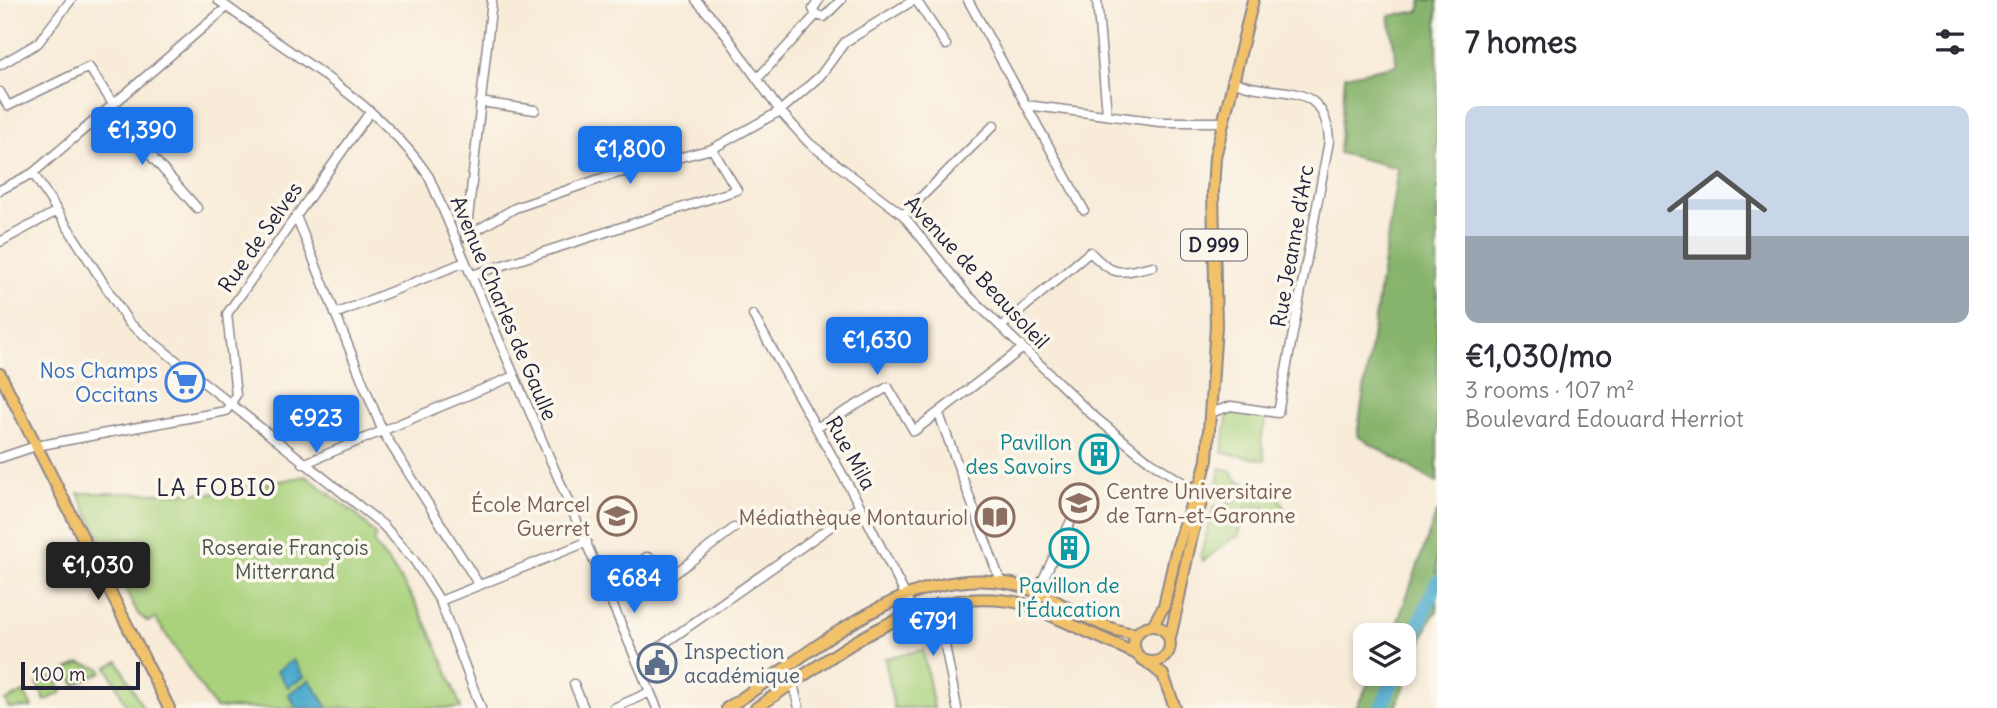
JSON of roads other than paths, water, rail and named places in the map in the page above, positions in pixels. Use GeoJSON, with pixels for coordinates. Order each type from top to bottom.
{"type":"FeatureCollection","features":[{"type":"Feature","properties":{"kind":"main road","name":"D 999"},"geometry":{"type":"LineString","coordinates":[[1153,625],[1163,611],[1176,552],[1207,460],[1216,326],[1213,192],[1222,122],[1249,1]]}},
{"type":"Feature","properties":{"kind":"main road"},"geometry":{"type":"LineString","coordinates":[[0,374],[169,708]]}},
{"type":"Feature","properties":{"kind":"main road","name":"D 999"},"geometry":{"type":"LineString","coordinates":[[1170,637],[1188,563],[1197,493]]}},
{"type":"Feature","properties":{"kind":"main road"},"geometry":{"type":"LineString","coordinates":[[727,708],[858,621],[907,595],[957,583],[1001,583],[1037,592],[1115,630],[1137,633],[1153,625],[1163,629],[1170,637],[1171,647],[1165,670],[1176,708]]}},
{"type":"Feature","properties":{"kind":"main road"},"geometry":{"type":"LineString","coordinates":[[756,708],[913,610],[960,599],[1014,601],[1141,657],[1158,661],[1167,656]]}},
{"type":"Feature","properties":{"kind":"main road"},"geometry":{"type":"LineString","coordinates":[[1137,633],[1134,640],[1141,657],[1163,675],[1176,708]]}},
{"type":"Feature","properties":{"kind":"street"},"geometry":{"type":"LineString","coordinates":[[0,65],[37,43],[71,0]]}},
{"type":"Feature","properties":{"kind":"street"},"geometry":{"type":"LineString","coordinates":[[467,236],[492,0]]}},
{"type":"Feature","properties":{"kind":"street","name":"Avenue de Beausoleil"},"geometry":{"type":"LineString","coordinates":[[696,0],[722,28],[780,111],[809,143],[903,215],[966,293],[1104,425],[1145,458],[1197,493]]}},
{"type":"Feature","properties":{"kind":"street"},"geometry":{"type":"LineString","coordinates":[[819,0],[813,9],[816,15],[824,17],[841,0]]}},
{"type":"Feature","properties":{"kind":"street"},"geometry":{"type":"LineString","coordinates":[[458,243],[515,208],[608,176],[712,149],[780,111],[820,76],[845,41],[915,0],[946,45]]}},
{"type":"Feature","properties":{"kind":"street"},"geometry":{"type":"LineString","coordinates":[[968,0],[1084,210]]}},
{"type":"Feature","properties":{"kind":"street"},"geometry":{"type":"LineString","coordinates":[[1097,0],[1107,114]]}},
{"type":"Feature","properties":{"kind":"street"},"geometry":{"type":"LineString","coordinates":[[0,193],[33,173],[111,106],[221,2]]}},
{"type":"Feature","properties":{"kind":"street","name":"Avenue Charles de Gaulle"},"geometry":{"type":"LineString","coordinates":[[221,2],[384,121],[414,153],[429,177],[657,708]]}},
{"type":"Feature","properties":{"kind":"street"},"geometry":{"type":"LineString","coordinates":[[757,79],[816,15]]}},
{"type":"Feature","properties":{"kind":"street"},"geometry":{"type":"LineString","coordinates":[[0,92],[8,106],[89,66],[111,106],[197,208]]}},
{"type":"Feature","properties":{"kind":"street","name":"Rue Jeanne d'Arc"},"geometry":{"type":"LineString","coordinates":[[1210,413],[1231,406],[1278,413],[1329,141],[1321,110],[1307,97],[1285,90],[1243,85],[1233,80]]}},
{"type":"Feature","properties":{"kind":"street"},"geometry":{"type":"LineString","coordinates":[[480,103],[536,110]]}},
{"type":"Feature","properties":{"kind":"street"},"geometry":{"type":"LineString","coordinates":[[1026,105],[1160,121],[1222,122]]}},
{"type":"Feature","properties":{"kind":"street","name":"Rue de Selves"},"geometry":{"type":"LineString","coordinates":[[232,404],[236,395],[227,314],[370,112]]}},
{"type":"Feature","properties":{"kind":"street"},"geometry":{"type":"LineString","coordinates":[[903,215],[994,125]]}},
{"type":"Feature","properties":{"kind":"street"},"geometry":{"type":"LineString","coordinates":[[472,275],[737,190],[712,149]]}},
{"type":"Feature","properties":{"kind":"street"},"geometry":{"type":"LineString","coordinates":[[33,173],[129,323],[383,525],[414,560],[440,601],[481,708]]}},
{"type":"Feature","properties":{"kind":"street"},"geometry":{"type":"LineString","coordinates":[[0,242],[57,211]]}},
{"type":"Feature","properties":{"kind":"street"},"geometry":{"type":"LineString","coordinates":[[296,216],[383,432],[479,585]]}},
{"type":"Feature","properties":{"kind":"street"},"geometry":{"type":"LineString","coordinates":[[1002,326],[1090,252],[1107,270],[1116,274],[1153,266]]}},
{"type":"Feature","properties":{"kind":"street"},"geometry":{"type":"LineString","coordinates":[[335,314],[465,262]]}},
{"type":"Feature","properties":{"kind":"street","name":"Rue Mila"},"geometry":{"type":"LineString","coordinates":[[753,315],[860,506],[913,610]]}},
{"type":"Feature","properties":{"kind":"street"},"geometry":{"type":"LineString","coordinates":[[816,428],[888,387],[914,431],[1023,348]]}},
{"type":"Feature","properties":{"kind":"street"},"geometry":{"type":"LineString","coordinates":[[303,464],[514,376]]}},
{"type":"Feature","properties":{"kind":"street"},"geometry":{"type":"LineString","coordinates":[[0,458],[36,446],[226,411],[232,404]]}},
{"type":"Feature","properties":{"kind":"street"},"geometry":{"type":"LineString","coordinates":[[939,414],[1001,583]]}},
{"type":"Feature","properties":{"kind":"street"},"geometry":{"type":"LineString","coordinates":[[1037,592],[1079,504]]}},
{"type":"Feature","properties":{"kind":"street"},"geometry":{"type":"LineString","coordinates":[[638,662],[860,506]]}},
{"type":"Feature","properties":{"kind":"street"},"geometry":{"type":"LineString","coordinates":[[607,587],[647,557],[658,561],[673,575],[734,528]]}},
{"type":"Feature","properties":{"kind":"street"},"geometry":{"type":"LineString","coordinates":[[440,601],[587,542]]}},
{"type":"Feature","properties":{"kind":"street"},"geometry":{"type":"LineString","coordinates":[[937,603],[957,708]]}},
{"type":"Feature","properties":{"kind":"street"},"geometry":{"type":"LineString","coordinates":[[574,684],[584,708]]}},
{"type":"Feature","properties":{"kind":"street"},"geometry":{"type":"LineString","coordinates":[[793,684],[799,708]]}},
{"type":"Feature","properties":{"kind":"street"},"geometry":{"type":"LineString","coordinates":[[614,708],[650,692]]}},
{"type":"Feature","properties":{"kind":"water"},"geometry":{"type":"Polygon","coordinates":[[[293,660],[304,677],[288,687],[277,671],[293,660]]]}},
{"type":"Feature","properties":{"kind":"water"},"geometry":{"type":"Polygon","coordinates":[[[310,680],[328,708],[297,708],[288,694],[310,680]]]}},
{"type":"Feature","properties":{"kind":"waterway"},"geometry":{"type":"LineString","coordinates":[[1416,631],[1437,582]]}},
{"type":"Feature","properties":{"kind":"waterway"},"geometry":{"type":"LineString","coordinates":[[1381,708],[1391,686]]}},
{"type":"Feature","properties":{"kind":"place","name":"Nos Champs Occitans"},"geometry":{"type":"Point","coordinates":[185,382]}},
{"type":"Feature","properties":{"kind":"place","name":"Pavillon des Savoirs"},"geometry":{"type":"Point","coordinates":[1099,454]}},
{"type":"Feature","properties":{"kind":"place","name":"Centre Universitaire de Tarn-et-Garonne"},"geometry":{"type":"Point","coordinates":[1079,503]}},
{"type":"Feature","properties":{"kind":"place","name":"École Marcel Guerret"},"geometry":{"type":"Point","coordinates":[617,516]}},
{"type":"Feature","properties":{"kind":"place","name":"Médiathèque Montauriol"},"geometry":{"type":"Point","coordinates":[995,517]}},
{"type":"Feature","properties":{"kind":"place","name":"Pavillon de l'Éducation"},"geometry":{"type":"Point","coordinates":[1069,548]}},
{"type":"Feature","properties":{"kind":"place","name":"Inspection académique"},"geometry":{"type":"Point","coordinates":[657,663]}},
{"type":"Feature","properties":{"kind":"district","name":"LA FOBIO"},"geometry":{"type":"Point","coordinates":[217,487]}},
{"type":"Feature","properties":{"kind":"park label","name":"Roseraie François Mitterrand"},"geometry":{"type":"Point","coordinates":[285,559]}}]}
